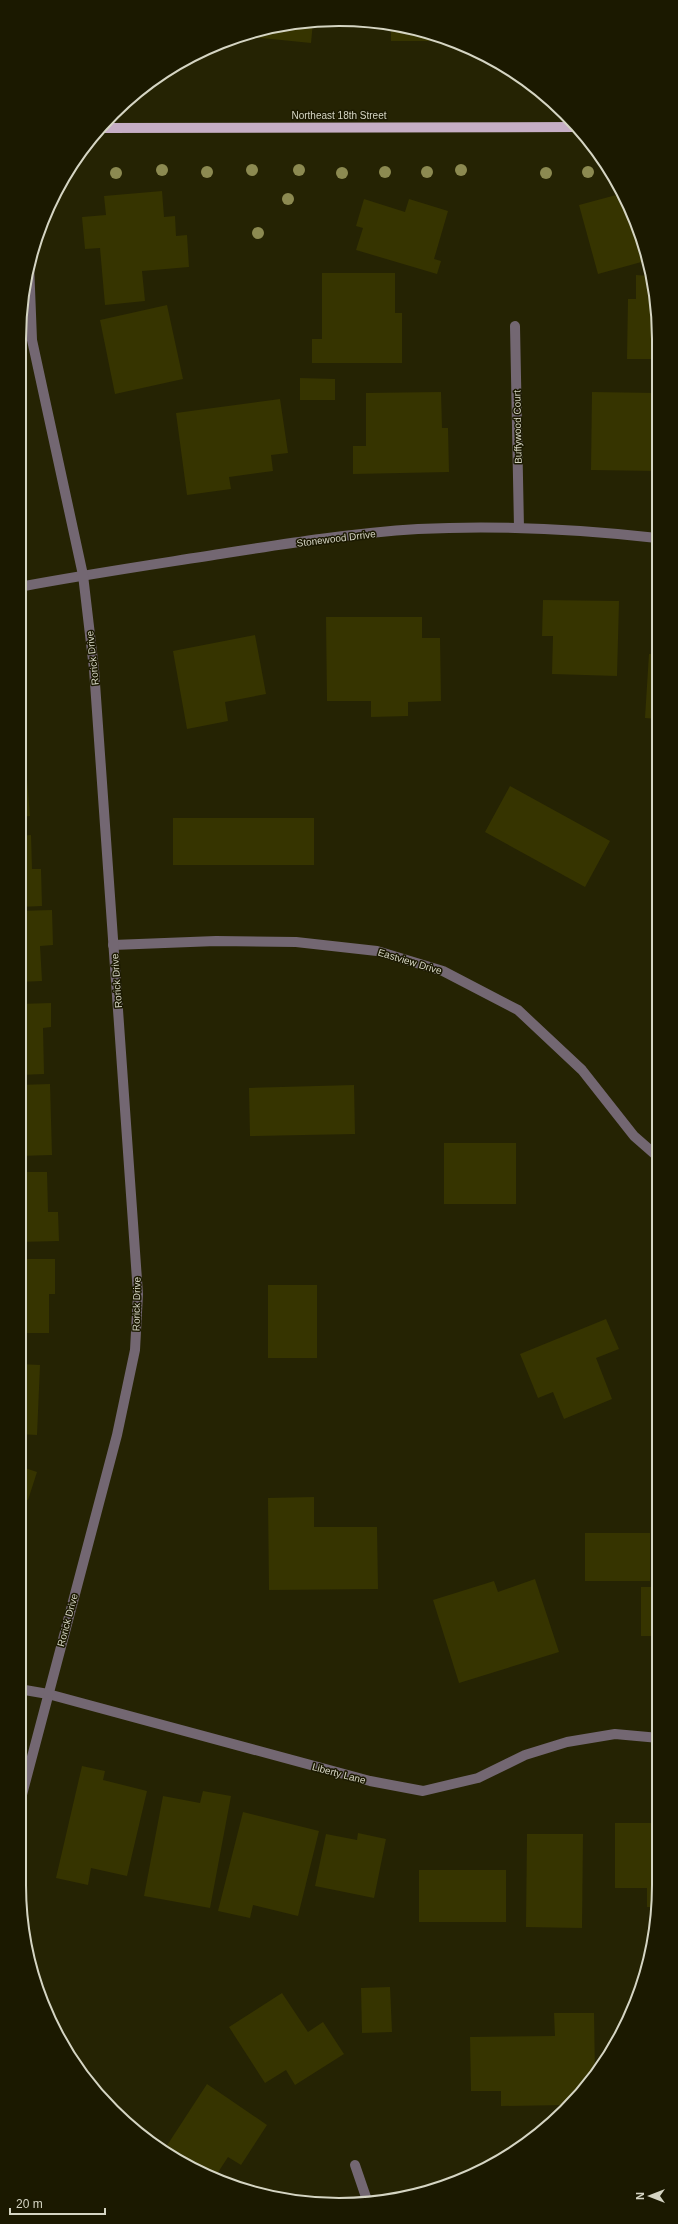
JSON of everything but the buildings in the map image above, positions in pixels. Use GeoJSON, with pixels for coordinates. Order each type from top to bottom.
{"type":"FeatureCollection","features":[{"type":"Feature","properties":{"kind":"main road","name":"Northeast 18th Street"},"geometry":{"type":"LineString","coordinates":[[109,128],[568,127]]}},
{"type":"Feature","properties":{"kind":"street","name":"Rorick Drive"},"geometry":{"type":"LineString","coordinates":[[26,1779],[117,1435],[135,1350],[138,1294],[94,670],[83,575],[32,340],[30,291]]}},
{"type":"Feature","properties":{"kind":"street","name":"Buffywood Court"},"geometry":{"type":"LineString","coordinates":[[515,326],[519,528]]}},
{"type":"Feature","properties":{"kind":"street","name":"Stonewood Drrive"},"geometry":{"type":"LineString","coordinates":[[26,586],[83,575],[338,536],[419,529],[519,528],[612,533],[652,537]]}},
{"type":"Feature","properties":{"kind":"street","name":"Eastview Drive"},"geometry":{"type":"LineString","coordinates":[[113,945],[216,942],[296,942],[377,951],[443,971],[518,1010],[582,1070],[634,1136],[652,1152]]}},
{"type":"Feature","properties":{"kind":"street","name":"Liberty Lane"},"geometry":{"type":"LineString","coordinates":[[26,1690],[48,1694],[370,1781],[423,1791],[478,1778],[525,1755],[568,1742],[615,1734],[652,1737]]}},
{"type":"Feature","properties":{"kind":"street"},"geometry":{"type":"LineString","coordinates":[[355,2164],[366,2196]]}}]}
